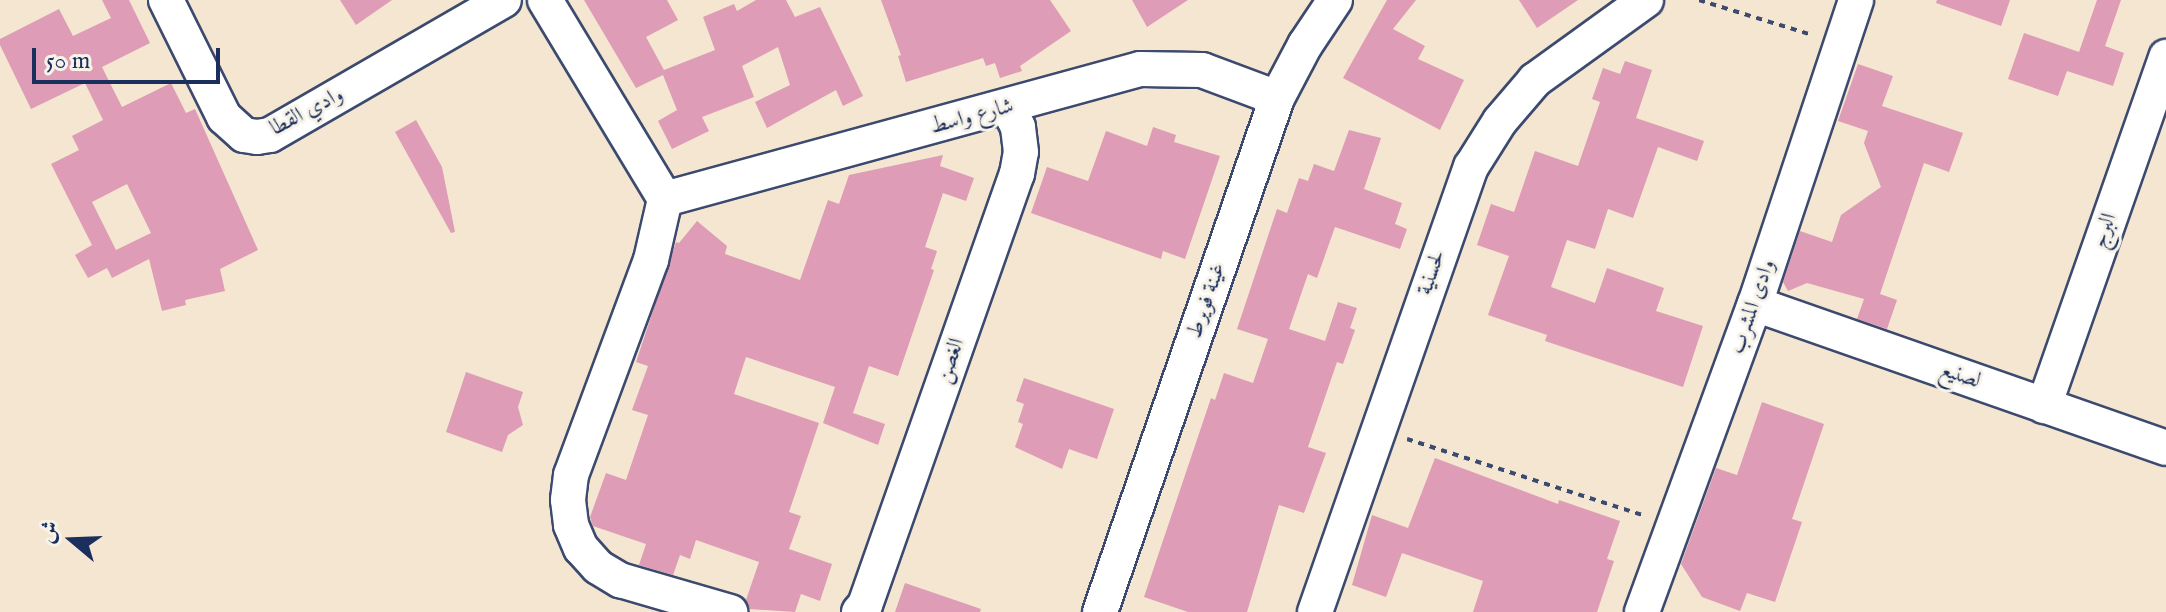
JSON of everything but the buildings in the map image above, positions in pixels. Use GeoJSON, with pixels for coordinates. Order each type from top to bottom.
{"type":"FeatureCollection","features":[{"type":"Feature","properties":{"kind":"street","name":"وادي القطا"},"geometry":{"type":"LineString","coordinates":[[166,0],[224,117],[244,135],[257,137],[270,135],[504,0]]}},
{"type":"Feature","properties":{"kind":"street"},"geometry":{"type":"LineString","coordinates":[[545,0],[665,199],[651,260],[571,475],[568,500],[571,525],[581,548],[598,567],[620,580],[730,612]]}},
{"type":"Feature","properties":{"kind":"street","name":"غينة فويرط"},"geometry":{"type":"LineString","coordinates":[[1100,612],[1277,98],[1305,45],[1335,0]]}},
{"type":"Feature","properties":{"kind":"street","name":"لحسنية"},"geometry":{"type":"LineString","coordinates":[[1315,612],[1471,167],[1492,132],[1535,80],[1646,0]]}},
{"type":"Feature","properties":{"kind":"street","name":"وادى المشرب"},"geometry":{"type":"LineString","coordinates":[[1647,611],[1674,525],[1755,304],[1856,0]]}},
{"type":"Feature","properties":{"kind":"street","name":"البرج"},"geometry":{"type":"LineString","coordinates":[[2044,406],[2158,106],[2166,57]]}},
{"type":"Feature","properties":{"kind":"street","name":"شارع واسط"},"geometry":{"type":"LineString","coordinates":[[665,199],[1140,69],[1166,67],[1202,70],[1277,98]]}},
{"type":"Feature","properties":{"kind":"street","name":"الغصن"},"geometry":{"type":"LineString","coordinates":[[859,612],[865,605],[1017,174],[1021,152],[1018,127],[1008,107]]}},
{"type":"Feature","properties":{"kind":"street","name":"لصنيع"},"geometry":{"type":"LineString","coordinates":[[1755,304],[2166,448]]}},
{"type":"Feature","properties":{"kind":"path"},"geometry":{"type":"LineString","coordinates":[[1699,0],[1842,44]]}},
{"type":"Feature","properties":{"kind":"path"},"geometry":{"type":"LineString","coordinates":[[1378,430],[1674,525]]}}]}
